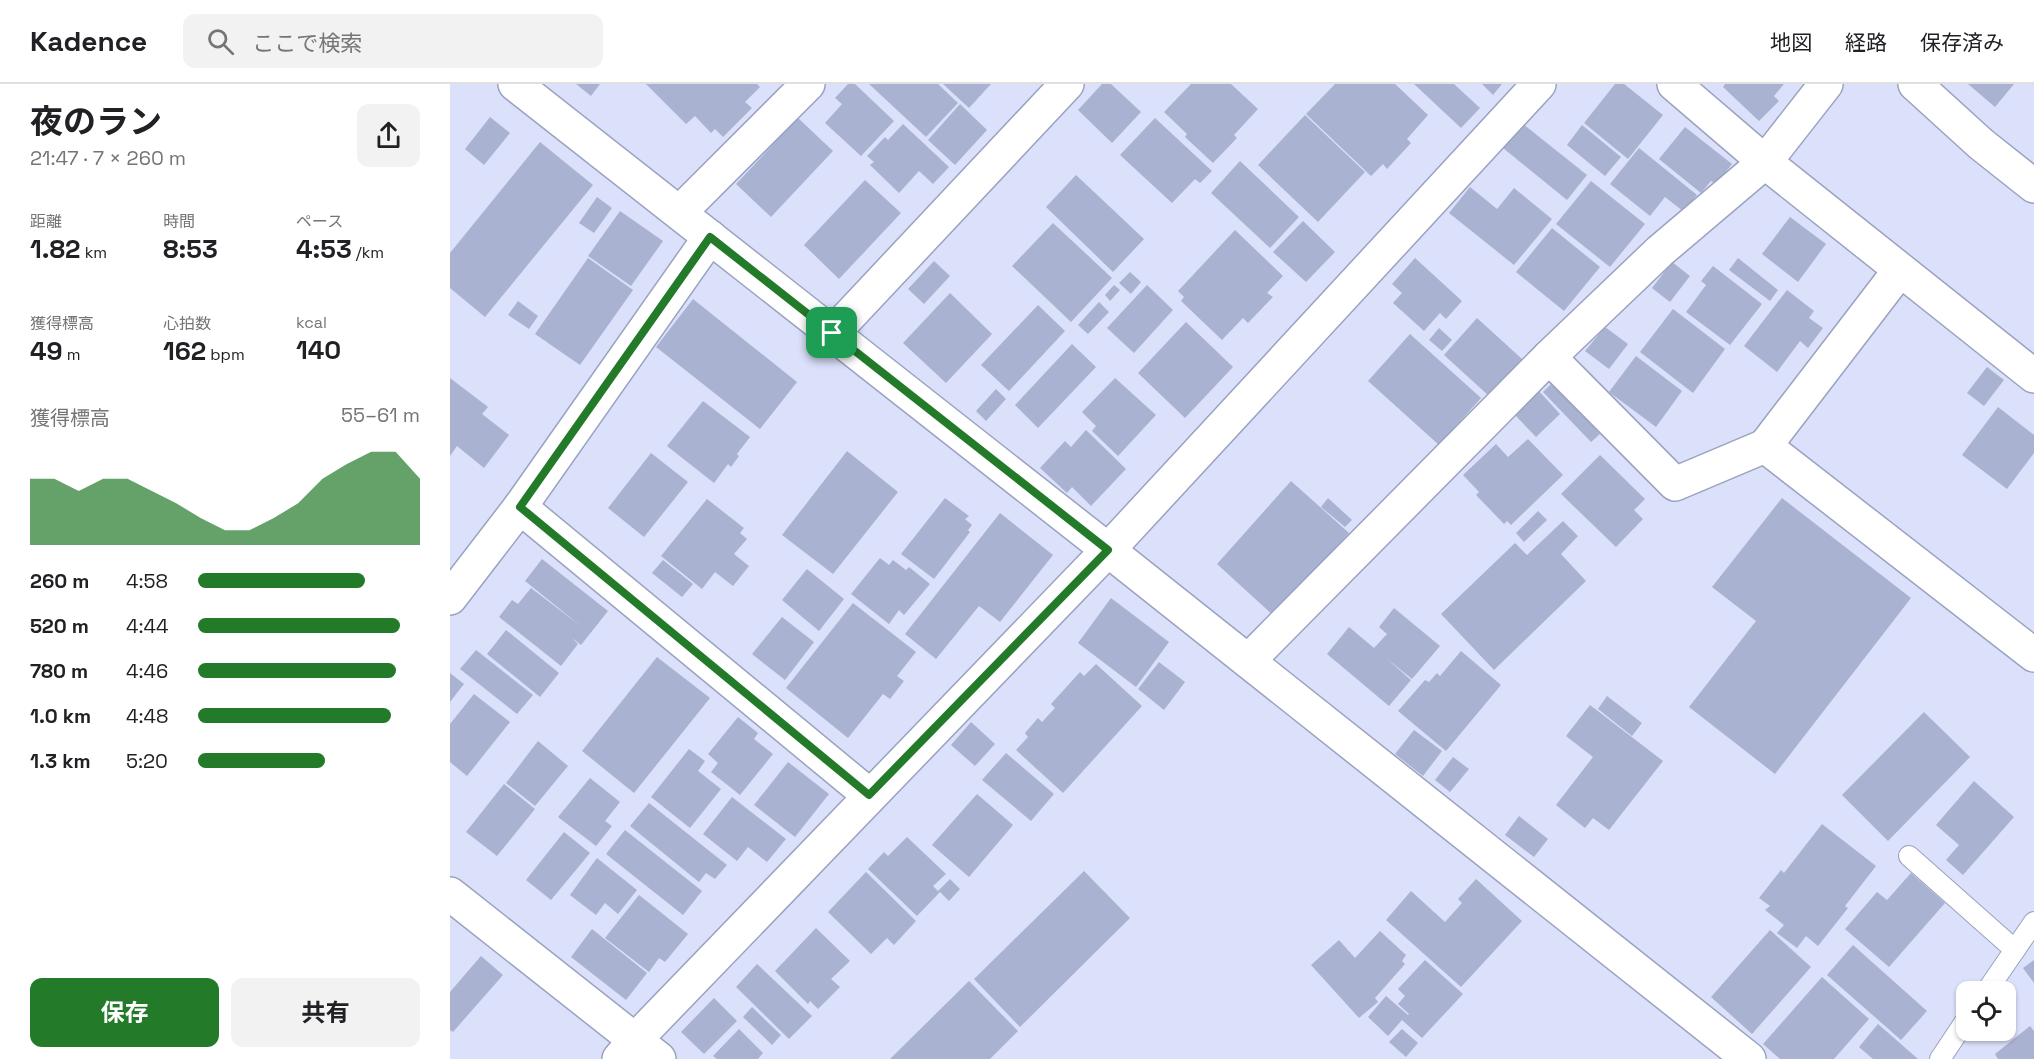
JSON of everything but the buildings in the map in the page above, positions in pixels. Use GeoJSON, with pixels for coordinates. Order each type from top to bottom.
{"type":"FeatureCollection","features":[{"type":"Feature","properties":{"kind":"street"},"geometry":{"type":"LineString","coordinates":[[515,84],[1108,550],[1749,1059]]}},
{"type":"Feature","properties":{"kind":"street"},"geometry":{"type":"LineString","coordinates":[[680,212],[808,84]]}},
{"type":"Feature","properties":{"kind":"street"},"geometry":{"type":"LineString","coordinates":[[832,333],[1067,84]]}},
{"type":"Feature","properties":{"kind":"street"},"geometry":{"type":"LineString","coordinates":[[450,894],[638,1052],[869,795],[1108,550],[1539,84]]}},
{"type":"Feature","properties":{"kind":"street"},"geometry":{"type":"LineString","coordinates":[[1674,84],[1765,162],[2034,376]]}},
{"type":"Feature","properties":{"kind":"street"},"geometry":{"type":"LineString","coordinates":[[1248,661],[1549,357],[1660,250],[1765,162],[1826,84]]}},
{"type":"Feature","properties":{"kind":"street"},"geometry":{"type":"LineString","coordinates":[[1915,84],[1981,144],[2034,186]]}},
{"type":"Feature","properties":{"kind":"street"},"geometry":{"type":"LineString","coordinates":[[450,598],[461,562],[520,507],[710,237]]}},
{"type":"Feature","properties":{"kind":"street"},"geometry":{"type":"LineString","coordinates":[[1549,357],[1675,484],[1765,446],[1900,270]]}},
{"type":"Feature","properties":{"kind":"street"},"geometry":{"type":"LineString","coordinates":[[1765,446],[2034,655]]}},
{"type":"Feature","properties":{"kind":"street"},"geometry":{"type":"LineString","coordinates":[[520,507],[869,795]]}},
{"type":"Feature","properties":{"kind":"lane"},"geometry":{"type":"LineString","coordinates":[[1908,856],[2015,950]]}},
{"type":"Feature","properties":{"kind":"lane"},"geometry":{"type":"LineString","coordinates":[[1994,981],[2034,922]]}},
{"type":"Feature","properties":{"kind":"lane"},"geometry":{"type":"LineString","coordinates":[[1940,1059],[1956,1035]]}},
{"type":"Feature","properties":{"kind":"route"},"geometry":{"type":"LineString","coordinates":[[710,237],[832,333],[1108,550],[869,795],[520,507],[710,237]]}}]}
